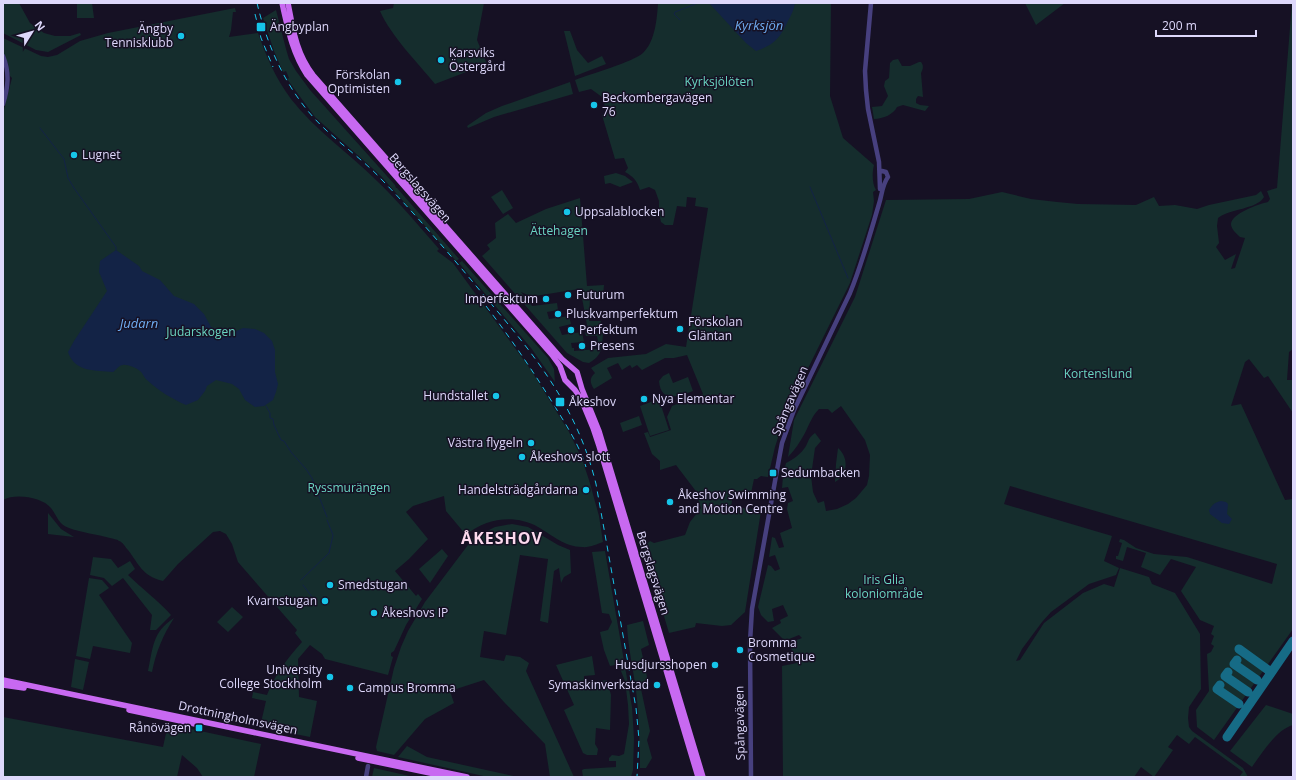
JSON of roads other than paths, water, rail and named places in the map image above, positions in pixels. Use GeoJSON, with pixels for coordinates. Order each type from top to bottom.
{"type":"FeatureCollection","features":[{"type":"Feature","properties":{"kind":"main road","name":"Bergslagsvägen"},"geometry":{"type":"LineString","coordinates":[[282,3],[290,41],[306,75],[552,355],[560,366],[565,380],[575,390],[581,399],[593,428],[698,777]]}},
{"type":"Feature","properties":{"kind":"main road","name":"Bergslagsvägen"},"geometry":{"type":"LineString","coordinates":[[288,3],[296,45],[303,61],[313,75],[562,359],[576,372],[599,431],[703,777]]}},
{"type":"Feature","properties":{"kind":"main road"},"geometry":{"type":"LineString","coordinates":[[564,375],[567,370],[573,369]]}},
{"type":"Feature","properties":{"kind":"main road"},"geometry":{"type":"LineString","coordinates":[[569,383],[576,381],[578,377]]}},
{"type":"Feature","properties":{"kind":"main road","name":"Drottningholmsvägen"},"geometry":{"type":"LineString","coordinates":[[3,680],[449,777]]}},
{"type":"Feature","properties":{"kind":"main road","name":"Drottningholmsvägen"},"geometry":{"type":"LineString","coordinates":[[3,685],[467,777]]}},
{"type":"Feature","properties":{"kind":"street"},"geometry":{"type":"LineString","coordinates":[[871,3],[865,71],[868,108],[879,162],[882,172],[888,175],[886,180],[880,179]]}},
{"type":"Feature","properties":{"kind":"street"},"geometry":{"type":"LineString","coordinates":[[3,56],[7,65],[8,78],[3,104]]}},
{"type":"Feature","properties":{"kind":"street","name":"Spångavägen"},"geometry":{"type":"LineString","coordinates":[[877,210],[880,184],[879,175],[882,172]]}},
{"type":"Feature","properties":{"kind":"street","name":"Spångavägen"},"geometry":{"type":"LineString","coordinates":[[750,777],[751,615],[782,443],[794,410],[850,293],[886,180]]}},
{"type":"Feature","properties":{"kind":"street"},"geometry":{"type":"LineString","coordinates":[[366,777],[368,766]]}},
{"type":"Feature","properties":{"kind":"water","name":"Kyrksjön"},"geometry":{"type":"Polygon","coordinates":[[[709,3],[795,3],[785,27],[776,40],[756,51],[746,43],[709,3]]]}},
{"type":"Feature","properties":{"kind":"water","name":"Judarn"},"geometry":{"type":"Polygon","coordinates":[[[116,250],[139,266],[142,271],[160,280],[174,296],[194,304],[204,314],[211,327],[232,333],[243,328],[255,329],[264,333],[272,341],[275,350],[275,372],[278,384],[273,400],[264,406],[255,407],[245,400],[239,389],[232,384],[216,380],[207,386],[198,400],[186,405],[161,391],[146,379],[140,371],[132,366],[122,365],[113,372],[87,369],[76,364],[71,359],[68,352],[107,291],[99,272],[100,261],[116,250]]]}},
{"type":"Feature","properties":{"kind":"water"},"geometry":{"type":"Polygon","coordinates":[[[1221,501],[1228,504],[1227,514],[1232,519],[1229,524],[1222,523],[1210,514],[1209,510],[1211,507],[1215,503],[1221,501]]]}},
{"type":"Feature","properties":{"kind":"waterway"},"geometry":{"type":"LineString","coordinates":[[680,20],[674,14],[675,12],[698,3]]}},
{"type":"Feature","properties":{"kind":"waterway"},"geometry":{"type":"LineString","coordinates":[[40,128],[64,159],[68,178],[116,247],[116,250]]}},
{"type":"Feature","properties":{"kind":"waterway"},"geometry":{"type":"LineString","coordinates":[[810,187],[848,278]]}},
{"type":"Feature","properties":{"kind":"waterway"},"geometry":{"type":"LineString","coordinates":[[266,406],[281,440],[284,441],[312,478],[327,517]]}},
{"type":"Feature","properties":{"kind":"waterway"},"geometry":{"type":"LineString","coordinates":[[301,580],[329,553],[333,535],[327,520]]}},
{"type":"Feature","properties":{"kind":"waterway"},"geometry":{"type":"LineString","coordinates":[[303,585],[316,602]]}},
{"type":"Feature","properties":{"kind":"railway"},"geometry":{"type":"LineString","coordinates":[[257,3],[266,34],[278,64],[304,106],[322,126],[375,173],[431,233],[533,355],[564,402],[587,455],[596,484],[636,708],[639,739],[637,777]]}},
{"type":"Feature","properties":{"kind":"railway"},"geometry":{"type":"LineString","coordinates":[[255,14],[261,38],[273,67]]}},
{"type":"Feature","properties":{"kind":"railway"},"geometry":{"type":"LineString","coordinates":[[486,306],[514,344],[549,397],[573,438],[586,467]]}},
{"type":"Feature","properties":{"kind":"place","name":"Ängbyplan"},"geometry":{"type":"Point","coordinates":[261,27]}},
{"type":"Feature","properties":{"kind":"place","name":"Ängby Tennisklubb"},"geometry":{"type":"Point","coordinates":[181,36]}},
{"type":"Feature","properties":{"kind":"place","name":"Karsviks Östergård"},"geometry":{"type":"Point","coordinates":[441,60]}},
{"type":"Feature","properties":{"kind":"place","name":"Förskolan Optimisten"},"geometry":{"type":"Point","coordinates":[398,82]}},
{"type":"Feature","properties":{"kind":"place","name":"Beckombergavägen 76"},"geometry":{"type":"Point","coordinates":[594,105]}},
{"type":"Feature","properties":{"kind":"place","name":"Lugnet"},"geometry":{"type":"Point","coordinates":[74,155]}},
{"type":"Feature","properties":{"kind":"place","name":"Uppsalablocken"},"geometry":{"type":"Point","coordinates":[567,212]}},
{"type":"Feature","properties":{"kind":"place","name":"Futurum"},"geometry":{"type":"Point","coordinates":[568,295]}},
{"type":"Feature","properties":{"kind":"place","name":"Imperfektum"},"geometry":{"type":"Point","coordinates":[546,299]}},
{"type":"Feature","properties":{"kind":"place","name":"Pluskvamperfektum"},"geometry":{"type":"Point","coordinates":[558,314]}},
{"type":"Feature","properties":{"kind":"place","name":"Förskolan Gläntan"},"geometry":{"type":"Point","coordinates":[680,329]}},
{"type":"Feature","properties":{"kind":"place","name":"Perfektum"},"geometry":{"type":"Point","coordinates":[571,330]}},
{"type":"Feature","properties":{"kind":"place","name":"Presens"},"geometry":{"type":"Point","coordinates":[582,346]}},
{"type":"Feature","properties":{"kind":"place","name":"Hundstallet"},"geometry":{"type":"Point","coordinates":[496,396]}},
{"type":"Feature","properties":{"kind":"place","name":"Nya Elementar"},"geometry":{"type":"Point","coordinates":[644,399]}},
{"type":"Feature","properties":{"kind":"place","name":"Åkeshov"},"geometry":{"type":"Point","coordinates":[560,402]}},
{"type":"Feature","properties":{"kind":"place","name":"Västra flygeln"},"geometry":{"type":"Point","coordinates":[531,443]}},
{"type":"Feature","properties":{"kind":"place","name":"Åkeshovs slott"},"geometry":{"type":"Point","coordinates":[522,457]}},
{"type":"Feature","properties":{"kind":"place","name":"Sedumbacken"},"geometry":{"type":"Point","coordinates":[773,473]}},
{"type":"Feature","properties":{"kind":"place","name":"Handelsträdgårdarna"},"geometry":{"type":"Point","coordinates":[586,490]}},
{"type":"Feature","properties":{"kind":"place","name":"Åkeshov Swimming and Motion Centre"},"geometry":{"type":"Point","coordinates":[670,502]}},
{"type":"Feature","properties":{"kind":"place","name":"Smedstugan"},"geometry":{"type":"Point","coordinates":[330,585]}},
{"type":"Feature","properties":{"kind":"place","name":"Kvarnstugan"},"geometry":{"type":"Point","coordinates":[325,601]}},
{"type":"Feature","properties":{"kind":"place","name":"Åkeshovs IP"},"geometry":{"type":"Point","coordinates":[374,613]}},
{"type":"Feature","properties":{"kind":"place","name":"Bromma Cosmetique"},"geometry":{"type":"Point","coordinates":[740,650]}},
{"type":"Feature","properties":{"kind":"place","name":"Husdjursshopen"},"geometry":{"type":"Point","coordinates":[715,665]}},
{"type":"Feature","properties":{"kind":"place","name":"University College Stockholm"},"geometry":{"type":"Point","coordinates":[330,677]}},
{"type":"Feature","properties":{"kind":"place","name":"Symaskinverkstad"},"geometry":{"type":"Point","coordinates":[657,685]}},
{"type":"Feature","properties":{"kind":"place","name":"Campus Bromma"},"geometry":{"type":"Point","coordinates":[350,688]}},
{"type":"Feature","properties":{"kind":"place","name":"Rånövägen"},"geometry":{"type":"Point","coordinates":[199,728]}},
{"type":"Feature","properties":{"kind":"district","name":"ÅKESHOV"},"geometry":{"type":"Point","coordinates":[502,538]}},
{"type":"Feature","properties":{"kind":"park label","name":"Kyrksjölöten"},"geometry":{"type":"Point","coordinates":[719,82]}},
{"type":"Feature","properties":{"kind":"park label","name":"Ättehagen"},"geometry":{"type":"Point","coordinates":[559,231]}},
{"type":"Feature","properties":{"kind":"park label","name":"Judarskogen"},"geometry":{"type":"Point","coordinates":[201,332]}},
{"type":"Feature","properties":{"kind":"park label","name":"Kortenslund"},"geometry":{"type":"Point","coordinates":[1098,374]}},
{"type":"Feature","properties":{"kind":"park label","name":"Ryssmurängen"},"geometry":{"type":"Point","coordinates":[349,488]}},
{"type":"Feature","properties":{"kind":"park label","name":"Iris Glia koloniområde"},"geometry":{"type":"Point","coordinates":[884,587]}}]}
